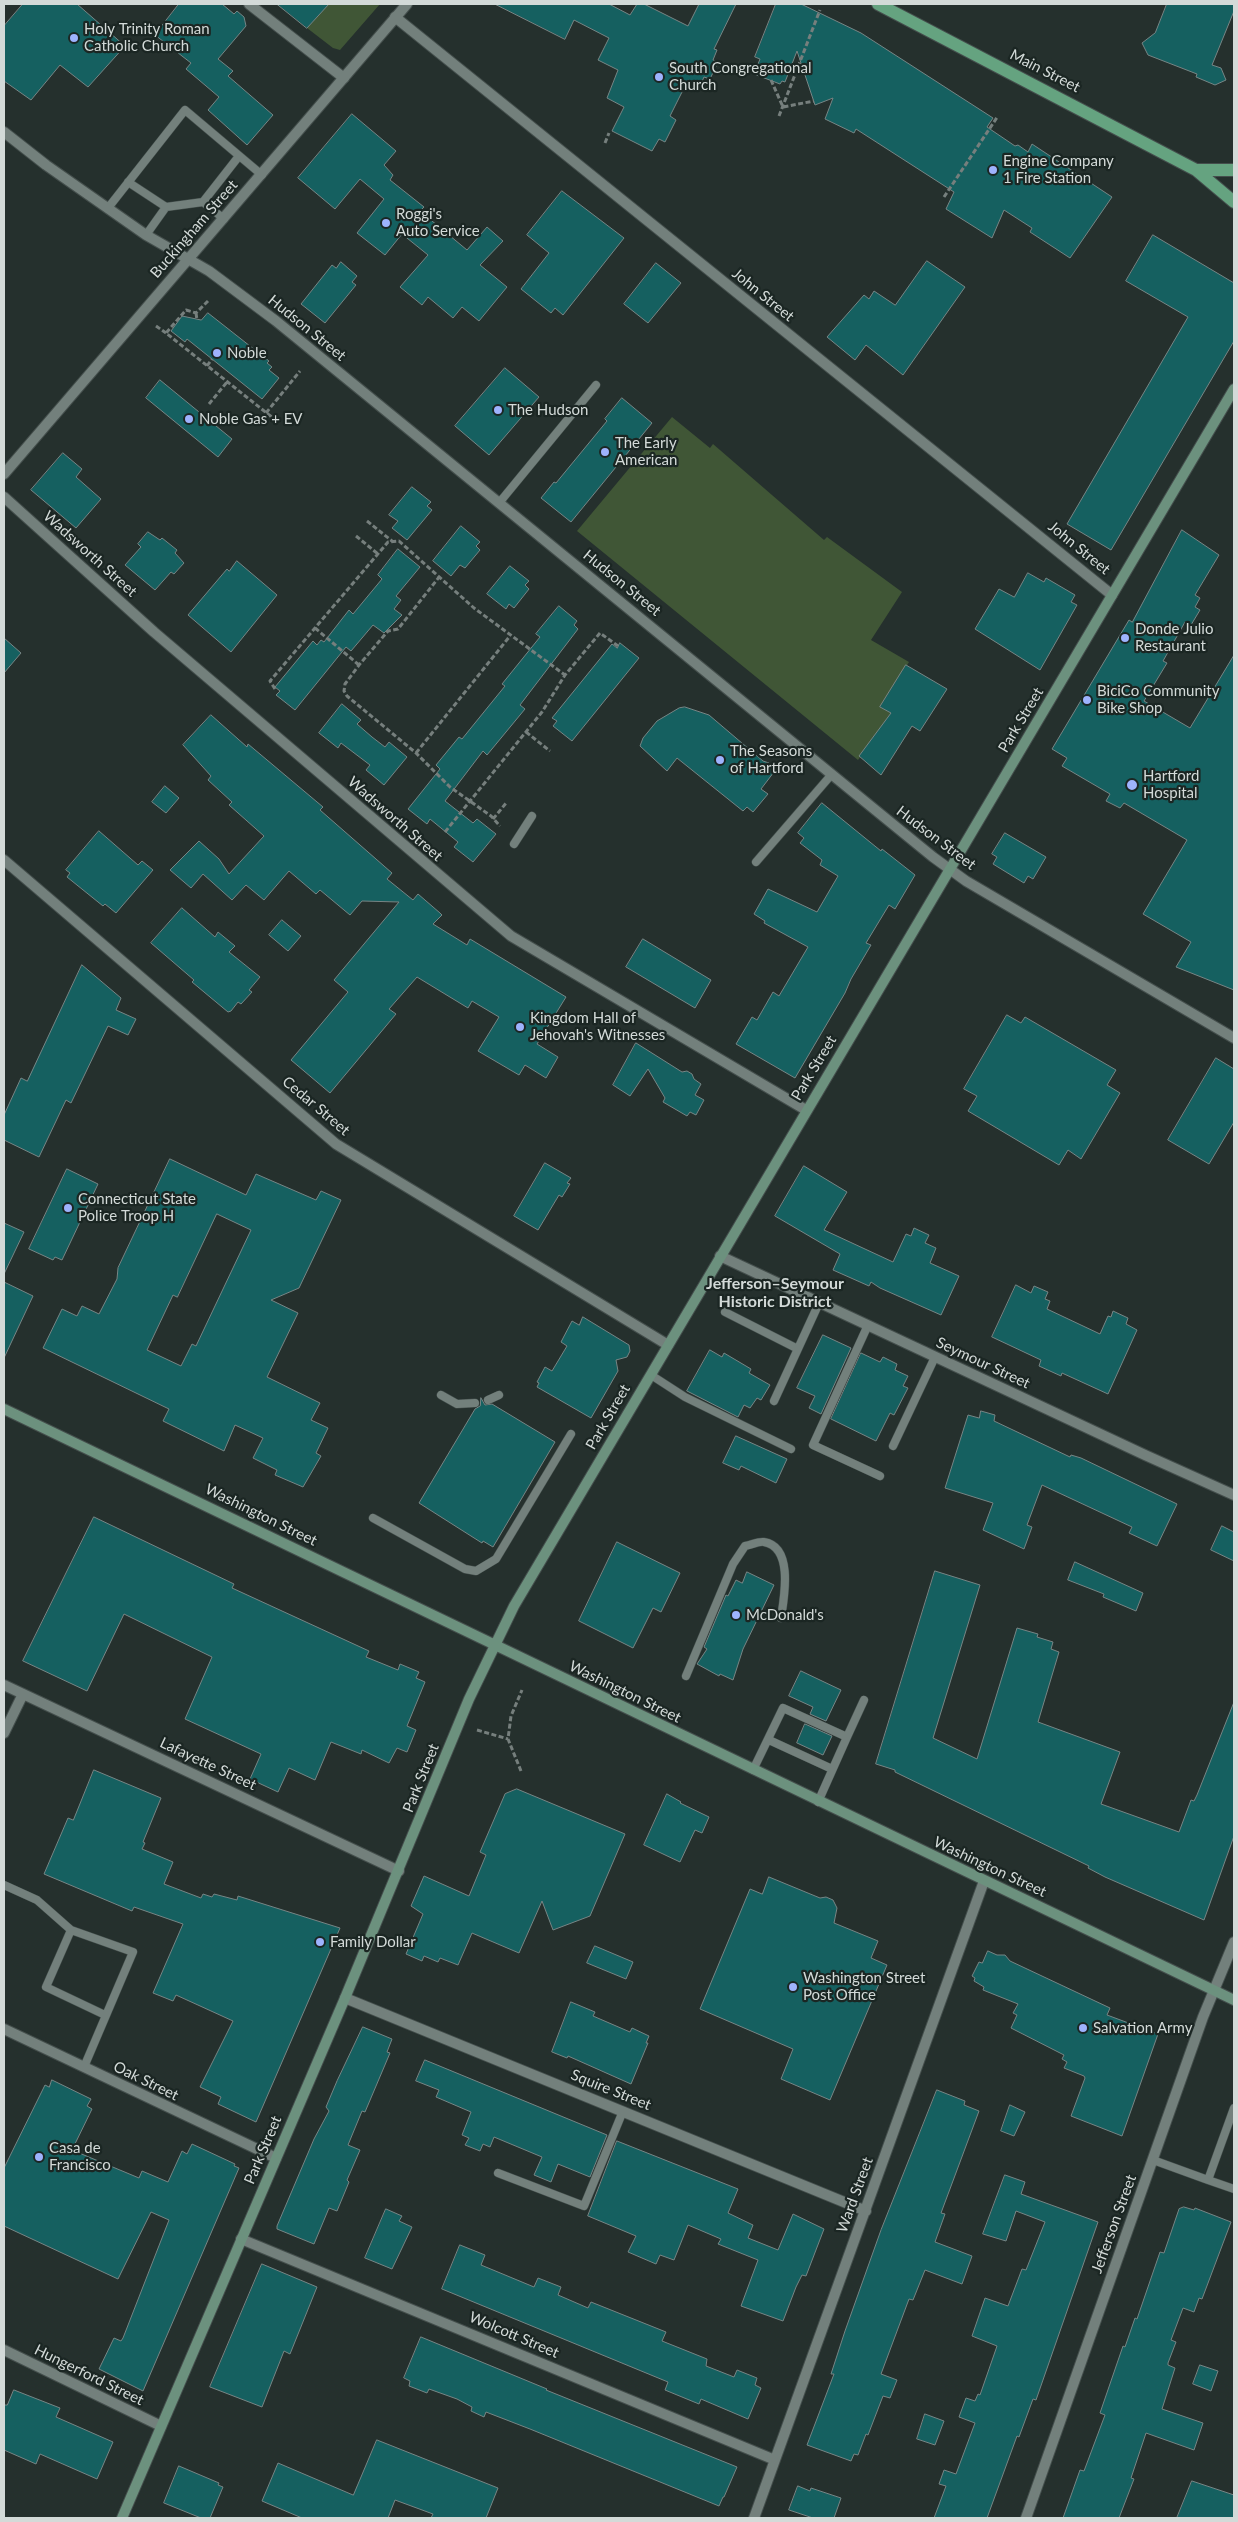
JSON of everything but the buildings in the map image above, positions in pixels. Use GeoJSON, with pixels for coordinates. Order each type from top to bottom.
{"type":"FeatureCollection","features":[{"type":"Feature","properties":{"kind":"main road","name":"Main Street"},"geometry":{"type":"LineString","coordinates":[[878,4],[1196,170],[1234,202]]}},
{"type":"Feature","properties":{"kind":"main road","name":"Main Street"},"geometry":{"type":"LineString","coordinates":[[1196,170],[1234,170]]}},
{"type":"Feature","properties":{"kind":"main road","name":"Park Street"},"geometry":{"type":"LineString","coordinates":[[122,2518],[494,1645],[532,1575],[1234,389]]}},
{"type":"Feature","properties":{"kind":"main road","name":"Washington Street"},"geometry":{"type":"LineString","coordinates":[[4,1409],[397,1596],[818,1802],[1234,2000]]}},
{"type":"Feature","properties":{"kind":"street"},"geometry":{"type":"LineString","coordinates":[[249,4],[344,78]]}},
{"type":"Feature","properties":{"kind":"street","name":"Buckingham Street"},"geometry":{"type":"LineString","coordinates":[[4,474],[407,4]]}},
{"type":"Feature","properties":{"kind":"street","name":"John Street"},"geometry":{"type":"LineString","coordinates":[[395,17],[1112,595]]}},
{"type":"Feature","properties":{"kind":"street","name":"Hudson Street"},"geometry":{"type":"LineString","coordinates":[[4,132],[46,165],[146,236],[209,271],[276,321],[951,870],[1234,1038]]}},
{"type":"Feature","properties":{"kind":"street","name":"Wadsworth Street"},"geometry":{"type":"LineString","coordinates":[[4,497],[154,632],[511,936],[806,1110]]}},
{"type":"Feature","properties":{"kind":"street","name":"Cedar Street"},"geometry":{"type":"LineString","coordinates":[[4,860],[336,1144],[499,1240],[668,1345]]}},
{"type":"Feature","properties":{"kind":"street","name":"Seymour Street"},"geometry":{"type":"LineString","coordinates":[[720,1256],[1234,1494]]}},
{"type":"Feature","properties":{"kind":"street","name":"Lafayette Street"},"geometry":{"type":"LineString","coordinates":[[4,1685],[399,1871]]}},
{"type":"Feature","properties":{"kind":"street"},"geometry":{"type":"LineString","coordinates":[[4,1733],[23,1694]]}},
{"type":"Feature","properties":{"kind":"street","name":"Ward Street"},"geometry":{"type":"LineString","coordinates":[[754,2518],[984,1881]]}},
{"type":"Feature","properties":{"kind":"street","name":"Jefferson Street"},"geometry":{"type":"LineString","coordinates":[[1026,2518],[1204,2017],[1234,1942]]}},
{"type":"Feature","properties":{"kind":"street","name":"Squire Street"},"geometry":{"type":"LineString","coordinates":[[345,1998],[866,2211]]}},
{"type":"Feature","properties":{"kind":"street","name":"Oak Street"},"geometry":{"type":"LineString","coordinates":[[4,2029],[276,2158]]}},
{"type":"Feature","properties":{"kind":"street","name":"Wolcott Street"},"geometry":{"type":"LineString","coordinates":[[241,2239],[775,2460]]}},
{"type":"Feature","properties":{"kind":"street","name":"Hungerford Street"},"geometry":{"type":"LineString","coordinates":[[4,2350],[161,2426]]}},
{"type":"Feature","properties":{"kind":"lane"},"geometry":{"type":"LineString","coordinates":[[108,208],[186,110],[262,175]]}},
{"type":"Feature","properties":{"kind":"lane"},"geometry":{"type":"LineString","coordinates":[[128,182],[166,207],[203,202],[239,156]]}},
{"type":"Feature","properties":{"kind":"lane"},"geometry":{"type":"LineString","coordinates":[[203,202],[224,219]]}},
{"type":"Feature","properties":{"kind":"lane"},"geometry":{"type":"LineString","coordinates":[[146,236],[166,207]]}},
{"type":"Feature","properties":{"kind":"lane"},"geometry":{"type":"LineString","coordinates":[[499,502],[596,385]]}},
{"type":"Feature","properties":{"kind":"lane"},"geometry":{"type":"LineString","coordinates":[[756,862],[832,774]]}},
{"type":"Feature","properties":{"kind":"lane"},"geometry":{"type":"LineString","coordinates":[[514,844],[532,816]]}},
{"type":"Feature","properties":{"kind":"lane"},"geometry":{"type":"LineString","coordinates":[[774,1401],[819,1302]]}},
{"type":"Feature","properties":{"kind":"lane"},"geometry":{"type":"LineString","coordinates":[[725,1312],[798,1350]]}},
{"type":"Feature","properties":{"kind":"lane"},"geometry":{"type":"LineString","coordinates":[[868,1325],[813,1445],[880,1476]]}},
{"type":"Feature","properties":{"kind":"lane"},"geometry":{"type":"LineString","coordinates":[[893,1446],[935,1357]]}},
{"type":"Feature","properties":{"kind":"lane"},"geometry":{"type":"LineString","coordinates":[[651,1374],[685,1397],[791,1449]]}},
{"type":"Feature","properties":{"kind":"lane"},"geometry":{"type":"LineString","coordinates":[[440,1395],[458,1404],[475,1403]]}},
{"type":"Feature","properties":{"kind":"lane"},"geometry":{"type":"LineString","coordinates":[[488,1400],[499,1395]]}},
{"type":"Feature","properties":{"kind":"lane"},"geometry":{"type":"LineString","coordinates":[[373,1518],[464,1569],[476,1571],[496,1559],[571,1434]]}},
{"type":"Feature","properties":{"kind":"lane"},"geometry":{"type":"LineString","coordinates":[[686,1676],[733,1564],[746,1546],[764,1542],[777,1548],[784,1561],[785,1588],[781,1618]]}},
{"type":"Feature","properties":{"kind":"lane"},"geometry":{"type":"LineString","coordinates":[[818,1802],[864,1700]]}},
{"type":"Feature","properties":{"kind":"lane"},"geometry":{"type":"LineString","coordinates":[[753,1770],[783,1708],[847,1737]]}},
{"type":"Feature","properties":{"kind":"lane"},"geometry":{"type":"LineString","coordinates":[[768,1740],[832,1769]]}},
{"type":"Feature","properties":{"kind":"lane"},"geometry":{"type":"LineString","coordinates":[[4,1885],[37,1900],[70,1930],[133,1952],[84,2067]]}},
{"type":"Feature","properties":{"kind":"lane"},"geometry":{"type":"LineString","coordinates":[[70,1930],[46,1986],[106,2015]]}},
{"type":"Feature","properties":{"kind":"lane"},"geometry":{"type":"LineString","coordinates":[[1208,2180],[1234,2108]]}},
{"type":"Feature","properties":{"kind":"lane"},"geometry":{"type":"LineString","coordinates":[[498,2173],[584,2206],[623,2111]]}},
{"type":"Feature","properties":{"kind":"lane"},"geometry":{"type":"LineString","coordinates":[[1153,2160],[1234,2189]]}},
{"type":"Feature","properties":{"kind":"path"},"geometry":{"type":"LineString","coordinates":[[779,116],[820,10]]}},
{"type":"Feature","properties":{"kind":"path"},"geometry":{"type":"LineString","coordinates":[[771,80],[783,107]]}},
{"type":"Feature","properties":{"kind":"path"},"geometry":{"type":"LineString","coordinates":[[783,107],[814,101]]}},
{"type":"Feature","properties":{"kind":"path"},"geometry":{"type":"LineString","coordinates":[[944,197],[998,116]]}},
{"type":"Feature","properties":{"kind":"path"},"geometry":{"type":"LineString","coordinates":[[605,143],[609,133]]}},
{"type":"Feature","properties":{"kind":"path"},"geometry":{"type":"LineString","coordinates":[[196,314],[208,301]]}},
{"type":"Feature","properties":{"kind":"path"},"geometry":{"type":"LineString","coordinates":[[166,333],[186,310],[196,314]]}},
{"type":"Feature","properties":{"kind":"path"},"geometry":{"type":"LineString","coordinates":[[196,314],[197,320]]}},
{"type":"Feature","properties":{"kind":"path"},"geometry":{"type":"LineString","coordinates":[[156,326],[278,422]]}},
{"type":"Feature","properties":{"kind":"path"},"geometry":{"type":"LineString","coordinates":[[207,366],[212,359]]}},
{"type":"Feature","properties":{"kind":"path"},"geometry":{"type":"LineString","coordinates":[[266,413],[300,371]]}},
{"type":"Feature","properties":{"kind":"path"},"geometry":{"type":"LineString","coordinates":[[209,404],[227,382]]}},
{"type":"Feature","properties":{"kind":"path"},"geometry":{"type":"LineString","coordinates":[[367,521],[393,542]]}},
{"type":"Feature","properties":{"kind":"path"},"geometry":{"type":"LineString","coordinates":[[356,536],[378,554]]}},
{"type":"Feature","properties":{"kind":"path"},"geometry":{"type":"LineString","coordinates":[[275,689],[270,681],[388,542],[399,541],[408,547],[474,608],[566,675]]}},
{"type":"Feature","properties":{"kind":"path"},"geometry":{"type":"LineString","coordinates":[[440,576],[398,628],[388,631],[359,665],[345,684],[344,691],[347,696],[416,753],[450,787],[494,819],[500,826]]}},
{"type":"Feature","properties":{"kind":"path"},"geometry":{"type":"LineString","coordinates":[[315,628],[359,665]]}},
{"type":"Feature","properties":{"kind":"path"},"geometry":{"type":"LineString","coordinates":[[445,832],[526,732],[566,675],[600,634],[618,646]]}},
{"type":"Feature","properties":{"kind":"path"},"geometry":{"type":"LineString","coordinates":[[416,753],[510,636]]}},
{"type":"Feature","properties":{"kind":"path"},"geometry":{"type":"LineString","coordinates":[[526,732],[550,751]]}},
{"type":"Feature","properties":{"kind":"path"},"geometry":{"type":"LineString","coordinates":[[494,819],[507,802]]}},
{"type":"Feature","properties":{"kind":"path"},"geometry":{"type":"LineString","coordinates":[[520,1771],[508,1739],[511,1716],[522,1690]]}},
{"type":"Feature","properties":{"kind":"path"},"geometry":{"type":"LineString","coordinates":[[477,1730],[508,1739]]}},
{"type":"Feature","properties":{"kind":"green space"},"geometry":{"type":"Polygon","coordinates":[[[328,4],[380,4],[340,50],[333,48],[307,28],[328,4]]]}},
{"type":"Feature","properties":{"kind":"green space"},"geometry":{"type":"Polygon","coordinates":[[[672,417],[710,448],[713,444],[824,540],[827,537],[902,592],[871,640],[909,662],[881,707],[893,714],[858,760],[577,531],[672,417]]]}},
{"type":"Feature","properties":{"kind":"place","name":"Holy Trinity Roman Catholic Church"},"geometry":{"type":"Point","coordinates":[74,38]}},
{"type":"Feature","properties":{"kind":"place","name":"South Congregational Church"},"geometry":{"type":"Point","coordinates":[659,77]}},
{"type":"Feature","properties":{"kind":"place","name":"Engine Company 1 Fire Station"},"geometry":{"type":"Point","coordinates":[993,170]}},
{"type":"Feature","properties":{"kind":"place","name":"Roggi's Auto Service"},"geometry":{"type":"Point","coordinates":[386,223]}},
{"type":"Feature","properties":{"kind":"place","name":"Noble"},"geometry":{"type":"Point","coordinates":[217,353]}},
{"type":"Feature","properties":{"kind":"place","name":"The Hudson"},"geometry":{"type":"Point","coordinates":[498,410]}},
{"type":"Feature","properties":{"kind":"place","name":"Noble Gas + EV"},"geometry":{"type":"Point","coordinates":[189,419]}},
{"type":"Feature","properties":{"kind":"place","name":"The Early American"},"geometry":{"type":"Point","coordinates":[605,452]}},
{"type":"Feature","properties":{"kind":"place","name":"Donde Julio Restaurant"},"geometry":{"type":"Point","coordinates":[1125,638]}},
{"type":"Feature","properties":{"kind":"place","name":"BiciCo Community Bike Shop"},"geometry":{"type":"Point","coordinates":[1087,700]}},
{"type":"Feature","properties":{"kind":"place","name":"The Seasons of Hartford"},"geometry":{"type":"Point","coordinates":[720,760]}},
{"type":"Feature","properties":{"kind":"place","name":"Hartford Hospital"},"geometry":{"type":"Point","coordinates":[1132,785]}},
{"type":"Feature","properties":{"kind":"place","name":"Kingdom Hall of Jehovah's Witnesses"},"geometry":{"type":"Point","coordinates":[520,1027]}},
{"type":"Feature","properties":{"kind":"place","name":"Connecticut State Police Troop H"},"geometry":{"type":"Point","coordinates":[68,1208]}},
{"type":"Feature","properties":{"kind":"place","name":"McDonald's"},"geometry":{"type":"Point","coordinates":[736,1615]}},
{"type":"Feature","properties":{"kind":"place","name":"Family Dollar"},"geometry":{"type":"Point","coordinates":[320,1942]}},
{"type":"Feature","properties":{"kind":"place","name":"Washington Street Post Office"},"geometry":{"type":"Point","coordinates":[793,1987]}},
{"type":"Feature","properties":{"kind":"place","name":"Salvation Army"},"geometry":{"type":"Point","coordinates":[1083,2028]}},
{"type":"Feature","properties":{"kind":"place","name":"Casa de Francisco"},"geometry":{"type":"Point","coordinates":[39,2157]}},
{"type":"Feature","properties":{"kind":"district","name":"Jefferson–Seymour Historic District"},"geometry":{"type":"Point","coordinates":[775,1293]}}]}
